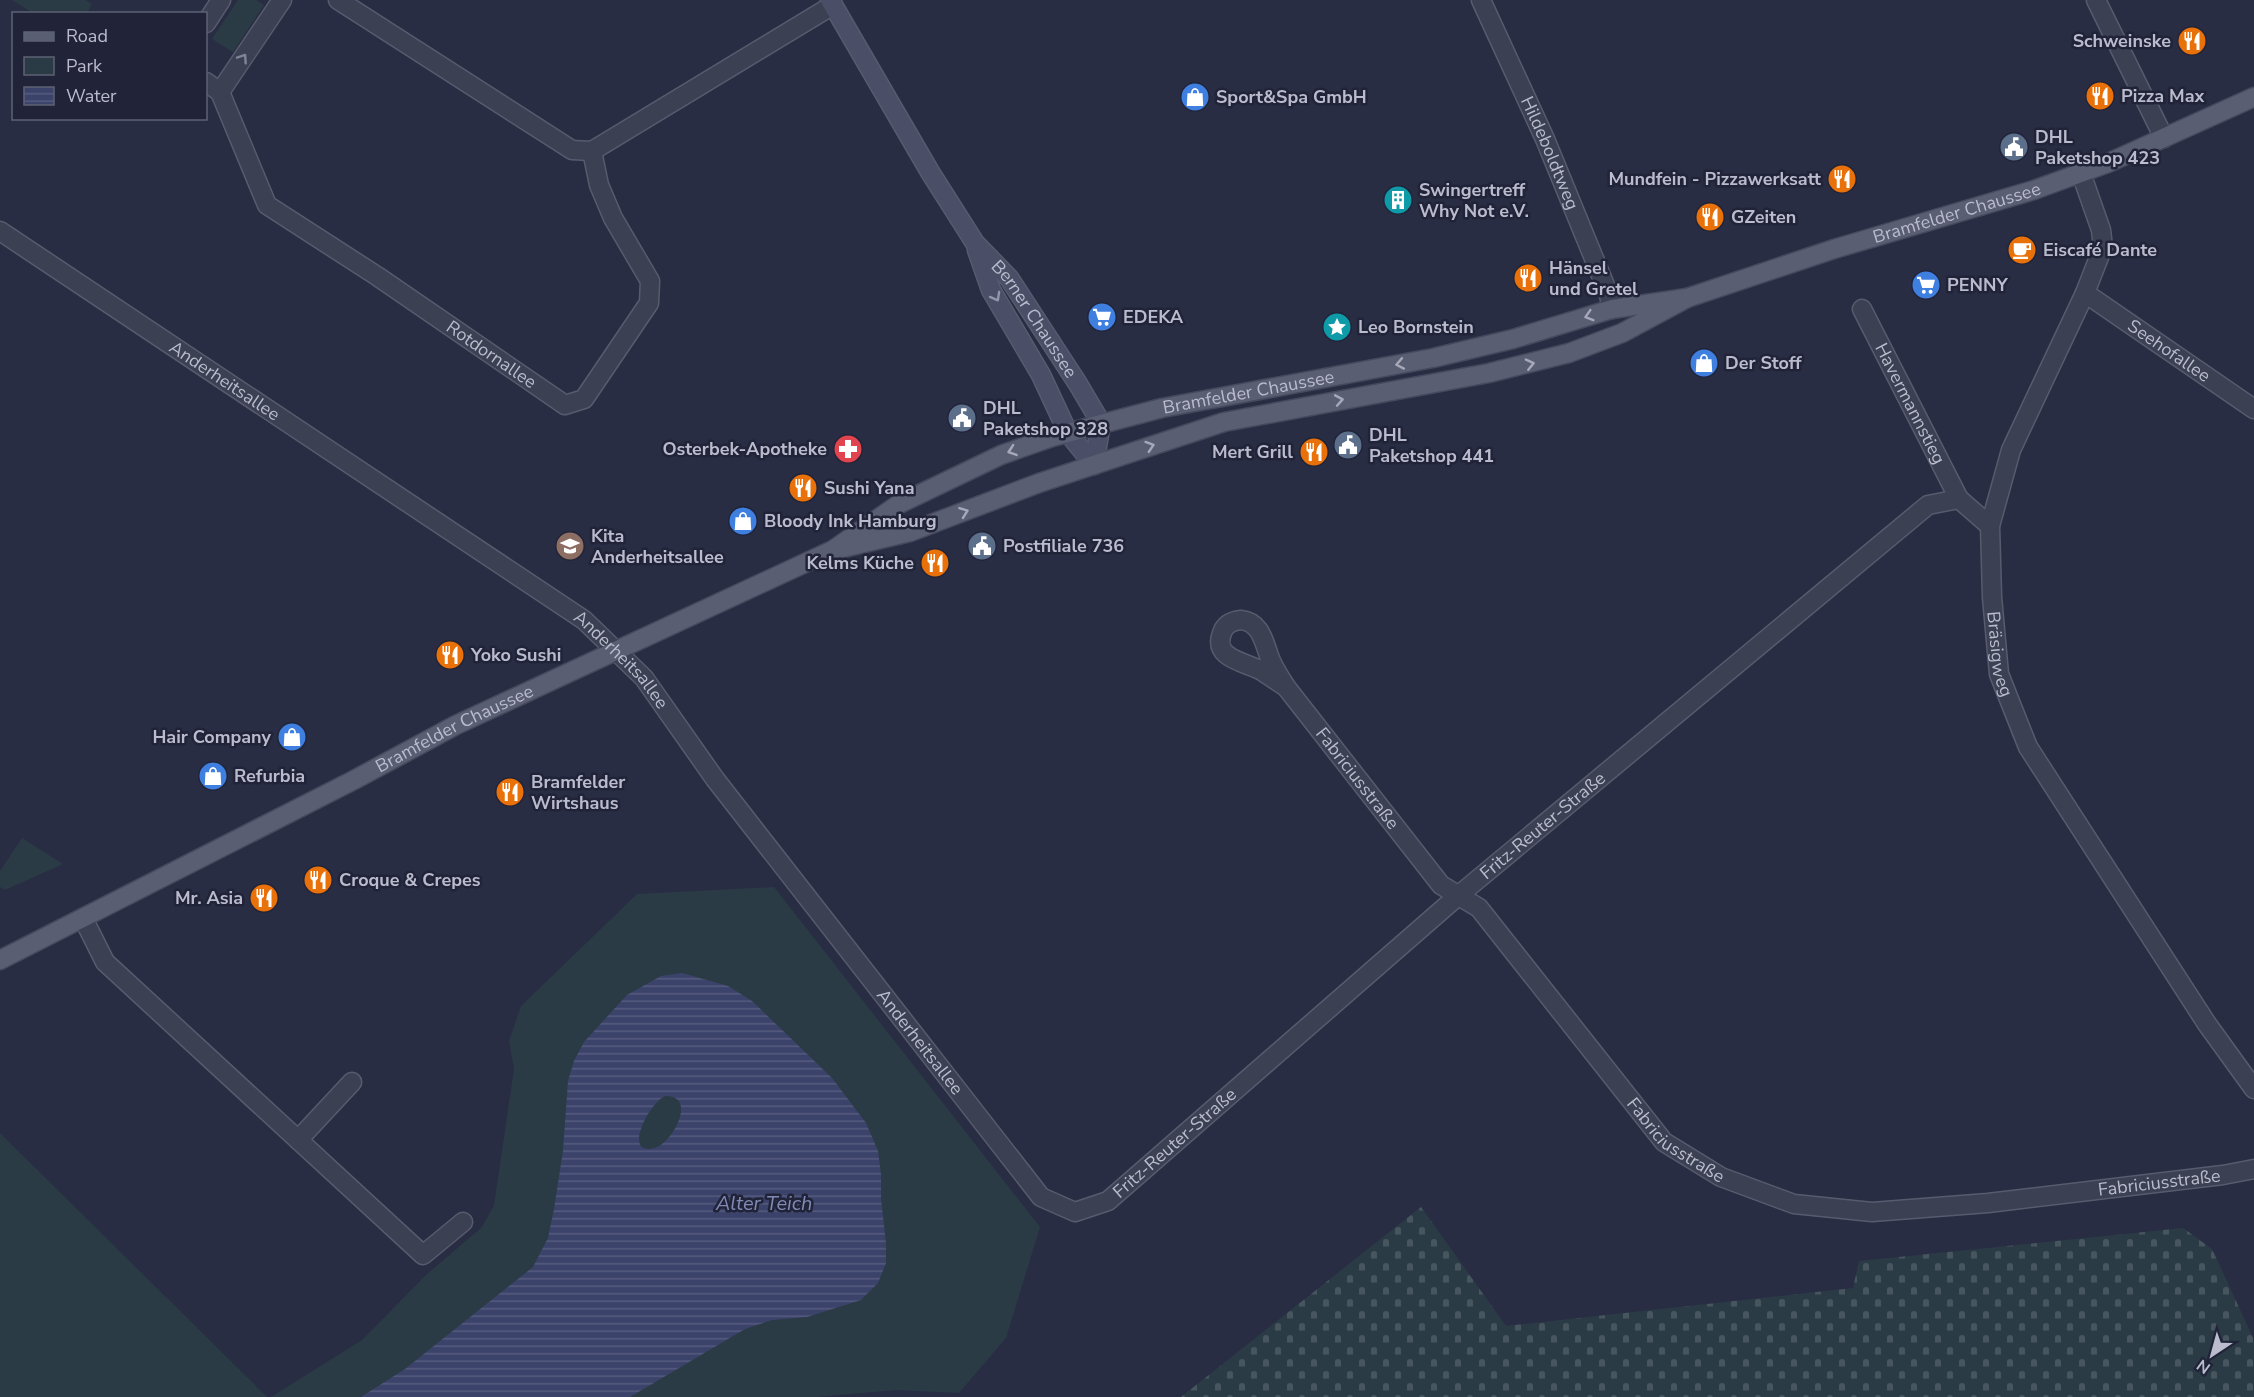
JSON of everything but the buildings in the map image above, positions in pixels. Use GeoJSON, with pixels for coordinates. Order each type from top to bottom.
{"type":"FeatureCollection","features":[{"type":"Feature","properties":{"kind":"main road","name":"Bramfelder Chaussee"},"geometry":{"type":"LineString","coordinates":[[833,550],[910,532],[1094,465],[1224,422],[1489,374],[1547,360],[1622,333],[1688,298],[1834,249],[2034,190],[2081,173],[2254,97]]}},
{"type":"Feature","properties":{"kind":"main road","name":"Bramfelder Chaussee"},"geometry":{"type":"LineString","coordinates":[[0,960],[354,780],[456,725],[833,550],[899,504],[1001,455],[1101,423],[1162,408],[1432,358],[1513,339],[1612,309],[1688,298]]}},
{"type":"Feature","properties":{"kind":"street"},"geometry":{"type":"LineString","coordinates":[[207,21],[220,0]]}},
{"type":"Feature","properties":{"kind":"street","name":"Rotdornallee"},"geometry":{"type":"LineString","coordinates":[[282,0],[213,87],[267,205],[377,276],[565,405],[584,399],[649,303],[650,281],[613,218],[599,185],[592,151]]}},
{"type":"Feature","properties":{"kind":"street"},"geometry":{"type":"LineString","coordinates":[[338,0],[572,150],[592,151],[831,3]]}},
{"type":"Feature","properties":{"kind":"street","name":"Hildeboldtweg"},"geometry":{"type":"LineString","coordinates":[[1481,0],[1545,139],[1609,295],[1612,309]]}},
{"type":"Feature","properties":{"kind":"street"},"geometry":{"type":"LineString","coordinates":[[2096,0],[2164,138]]}},
{"type":"Feature","properties":{"kind":"street","name":"Berner Chaussee"},"geometry":{"type":"LineString","coordinates":[[831,3],[930,172],[975,243],[1009,278],[1101,423]]}},
{"type":"Feature","properties":{"kind":"street","name":"Bräsigweg"},"geometry":{"type":"LineString","coordinates":[[2081,173],[2097,215],[2103,247],[2085,293],[2011,450],[1990,526],[1992,597],[1999,674],[2028,747],[2207,1024],[2254,1089]]}},
{"type":"Feature","properties":{"kind":"street","name":"Anderheitsallee"},"geometry":{"type":"LineString","coordinates":[[0,231],[584,620],[644,678],[715,778],[1041,1197],[1075,1212],[1108,1201]]}},
{"type":"Feature","properties":{"kind":"street","name":"Berner Chaussee"},"geometry":{"type":"LineString","coordinates":[[975,243],[991,290],[1041,375],[1068,433],[1094,465]]}},
{"type":"Feature","properties":{"kind":"street","name":"Seehofallee"},"geometry":{"type":"LineString","coordinates":[[2085,293],[2254,409]]}},
{"type":"Feature","properties":{"kind":"street","name":"Havermannstieg"},"geometry":{"type":"LineString","coordinates":[[1862,309],[1959,499]]}},
{"type":"Feature","properties":{"kind":"street"},"geometry":{"type":"LineString","coordinates":[[1094,465],[1101,423]]}},
{"type":"Feature","properties":{"kind":"street"},"geometry":{"type":"LineString","coordinates":[[1959,499],[1990,526]]}},
{"type":"Feature","properties":{"kind":"street","name":"Fritz-Reuter-Straße"},"geometry":{"type":"LineString","coordinates":[[1108,1201],[1459,895],[1928,505],[1959,499]]}},
{"type":"Feature","properties":{"kind":"street","name":"Fabriciusstraße"},"geometry":{"type":"LineString","coordinates":[[1286,687],[1441,885],[1479,908],[1664,1142],[1721,1177],[1794,1204],[1872,1212],[1988,1203],[2223,1175],[2254,1169]]}},
{"type":"Feature","properties":{"kind":"street"},"geometry":{"type":"LineString","coordinates":[[83,918],[105,962],[423,1255],[463,1222]]}},
{"type":"Feature","properties":{"kind":"street"},"geometry":{"type":"LineString","coordinates":[[298,1140],[352,1082]]}},
{"type":"Feature","properties":{"kind":"green space"},"geometry":{"type":"Polygon","coordinates":[[[12,0],[85,0],[92,4],[88,12],[31,12],[12,0]]]}},
{"type":"Feature","properties":{"kind":"green space"},"geometry":{"type":"Polygon","coordinates":[[[238,0],[256,0],[264,5],[233,52],[212,39],[238,0]]]}},
{"type":"Feature","properties":{"kind":"green space"},"geometry":{"type":"Polygon","coordinates":[[[22,838],[63,864],[5,890],[0,887],[0,871],[22,838]]]}},
{"type":"Feature","properties":{"kind":"green space"},"geometry":{"type":"Polygon","coordinates":[[[774,887],[1040,1227],[1006,1338],[959,1393],[896,1390],[816,1397],[271,1397],[362,1340],[426,1275],[482,1227],[494,1205],[514,1069],[509,1041],[521,1006],[637,894],[774,887]]]}},
{"type":"Feature","properties":{"kind":"green space"},"geometry":{"type":"Polygon","coordinates":[[[0,1133],[267,1397],[0,1397],[0,1133]]]}},
{"type":"Feature","properties":{"kind":"green space"},"geometry":{"type":"Polygon","coordinates":[[[1421,1207],[1506,1326],[1853,1288],[1859,1261],[2183,1228],[2212,1249],[2254,1340],[2254,1397],[1181,1397],[1421,1207]]]}},
{"type":"Feature","properties":{"kind":"water","name":"Alter Teich"},"geometry":{"type":"Polygon","coordinates":[[[682,973],[728,986],[752,1001],[832,1078],[866,1123],[878,1151],[881,1175],[886,1263],[878,1283],[861,1300],[807,1317],[772,1320],[745,1329],[630,1397],[361,1397],[405,1369],[533,1267],[548,1238],[554,1209],[563,1151],[568,1081],[574,1061],[584,1042],[627,995],[661,976],[682,973]],[[665,1096],[658,1101],[646,1118],[639,1138],[640,1145],[645,1149],[655,1148],[662,1144],[675,1129],[681,1111],[680,1103],[675,1098],[665,1096]]]}},
{"type":"Feature","properties":{"kind":"place","name":"Schweinske"},"geometry":{"type":"Point","coordinates":[2192,41]}},
{"type":"Feature","properties":{"kind":"place","name":"Pizza Max"},"geometry":{"type":"Point","coordinates":[2100,96]}},
{"type":"Feature","properties":{"kind":"place","name":"Sport&Spa GmbH"},"geometry":{"type":"Point","coordinates":[1195,97]}},
{"type":"Feature","properties":{"kind":"place","name":"DHL Paketshop 423"},"geometry":{"type":"Point","coordinates":[2014,147]}},
{"type":"Feature","properties":{"kind":"place","name":"Mundfein - Pizzawerksatt"},"geometry":{"type":"Point","coordinates":[1842,179]}},
{"type":"Feature","properties":{"kind":"place","name":"Swingertreff Why Not e.V."},"geometry":{"type":"Point","coordinates":[1398,200]}},
{"type":"Feature","properties":{"kind":"place","name":"GZeiten"},"geometry":{"type":"Point","coordinates":[1710,217]}},
{"type":"Feature","properties":{"kind":"place","name":"Eiscafé Dante"},"geometry":{"type":"Point","coordinates":[2022,250]}},
{"type":"Feature","properties":{"kind":"place","name":"Hänsel und Gretel"},"geometry":{"type":"Point","coordinates":[1528,278]}},
{"type":"Feature","properties":{"kind":"place","name":"PENNY"},"geometry":{"type":"Point","coordinates":[1926,285]}},
{"type":"Feature","properties":{"kind":"place","name":"EDEKA"},"geometry":{"type":"Point","coordinates":[1102,317]}},
{"type":"Feature","properties":{"kind":"place","name":"Leo Bornstein"},"geometry":{"type":"Point","coordinates":[1337,327]}},
{"type":"Feature","properties":{"kind":"place","name":"Der Stoff"},"geometry":{"type":"Point","coordinates":[1704,363]}},
{"type":"Feature","properties":{"kind":"place","name":"DHL Paketshop 328"},"geometry":{"type":"Point","coordinates":[962,418]}},
{"type":"Feature","properties":{"kind":"place","name":"DHL Paketshop 441"},"geometry":{"type":"Point","coordinates":[1348,445]}},
{"type":"Feature","properties":{"kind":"place","name":"Osterbek-Apotheke"},"geometry":{"type":"Point","coordinates":[848,449]}},
{"type":"Feature","properties":{"kind":"place","name":"Mert Grill"},"geometry":{"type":"Point","coordinates":[1314,452]}},
{"type":"Feature","properties":{"kind":"place","name":"Sushi Yana"},"geometry":{"type":"Point","coordinates":[803,488]}},
{"type":"Feature","properties":{"kind":"place","name":"Bloody Ink Hamburg"},"geometry":{"type":"Point","coordinates":[743,521]}},
{"type":"Feature","properties":{"kind":"place","name":"Kita Anderheitsallee"},"geometry":{"type":"Point","coordinates":[570,546]}},
{"type":"Feature","properties":{"kind":"place","name":"Postfiliale 736"},"geometry":{"type":"Point","coordinates":[982,546]}},
{"type":"Feature","properties":{"kind":"place","name":"Kelms Küche"},"geometry":{"type":"Point","coordinates":[935,563]}},
{"type":"Feature","properties":{"kind":"place","name":"Yoko Sushi"},"geometry":{"type":"Point","coordinates":[450,655]}},
{"type":"Feature","properties":{"kind":"place","name":"Hair Company"},"geometry":{"type":"Point","coordinates":[292,737]}},
{"type":"Feature","properties":{"kind":"place","name":"Refurbia"},"geometry":{"type":"Point","coordinates":[213,776]}},
{"type":"Feature","properties":{"kind":"place","name":"Bramfelder Wirtshaus"},"geometry":{"type":"Point","coordinates":[510,792]}},
{"type":"Feature","properties":{"kind":"place","name":"Croque & Crepes"},"geometry":{"type":"Point","coordinates":[318,880]}},
{"type":"Feature","properties":{"kind":"place","name":"Mr. Asia"},"geometry":{"type":"Point","coordinates":[264,898]}}]}
